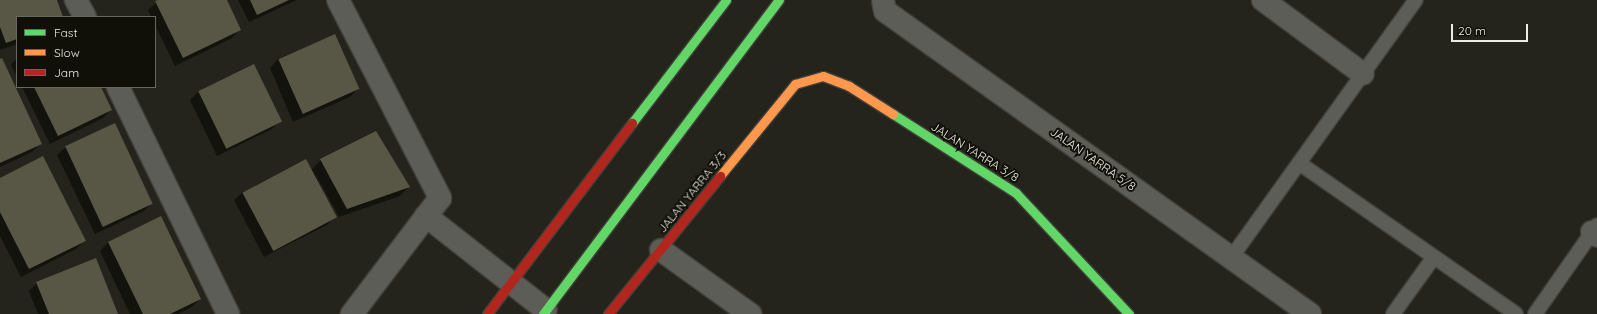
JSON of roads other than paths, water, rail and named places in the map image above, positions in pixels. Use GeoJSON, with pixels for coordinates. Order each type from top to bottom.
{"type":"FeatureCollection","features":[{"type":"Feature","properties":{"kind":"street"},"geometry":{"type":"LineString","coordinates":[[76,0],[84,16]]}},
{"type":"Feature","properties":{"kind":"street"},"geometry":{"type":"LineString","coordinates":[[338,0],[440,198],[352,314]]}},
{"type":"Feature","properties":{"kind":"street"},"geometry":{"type":"LineString","coordinates":[[487,314],[726,0]]}},
{"type":"Feature","properties":{"kind":"street"},"geometry":{"type":"LineString","coordinates":[[426,216],[512,283],[545,312],[779,0]]}},
{"type":"Feature","properties":{"kind":"street","name":"JALAN YARRA 5/8"},"geometry":{"type":"LineString","coordinates":[[883,0],[885,11],[1310,314]]}},
{"type":"Feature","properties":{"kind":"street"},"geometry":{"type":"LineString","coordinates":[[1263,0],[1363,74]]}},
{"type":"Feature","properties":{"kind":"street","name":"JALAN YARRA 3/8"},"geometry":{"type":"LineString","coordinates":[[795,84],[823,76],[849,86],[1016,192],[1129,314]]}},
{"type":"Feature","properties":{"kind":"street","name":"JALAN YARRA 3/3"},"geometry":{"type":"LineString","coordinates":[[608,314],[795,84]]}},
{"type":"Feature","properties":{"kind":"street"},"geometry":{"type":"LineString","coordinates":[[118,88],[228,314]]}},
{"type":"Feature","properties":{"kind":"street"},"geometry":{"type":"LineString","coordinates":[[661,250],[750,314]]}},
{"type":"Feature","properties":{"kind":"lane"},"geometry":{"type":"LineString","coordinates":[[1231,258],[1416,0]]}},
{"type":"Feature","properties":{"kind":"lane"},"geometry":{"type":"LineString","coordinates":[[1299,163],[1516,314]]}},
{"type":"Feature","properties":{"kind":"lane"},"geometry":{"type":"LineString","coordinates":[[1535,314],[1595,231]]}},
{"type":"Feature","properties":{"kind":"lane"},"geometry":{"type":"LineString","coordinates":[[1393,314],[1434,257]]}}]}
